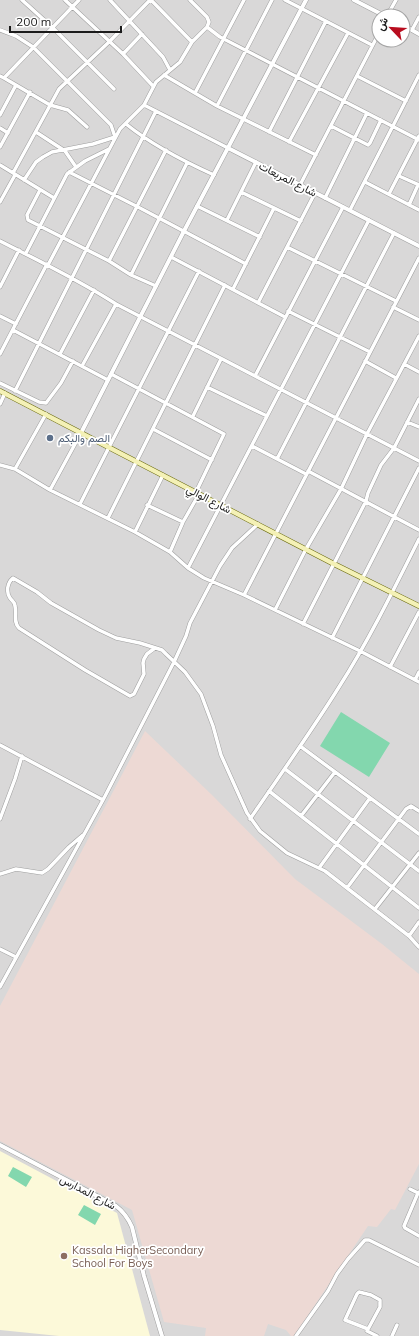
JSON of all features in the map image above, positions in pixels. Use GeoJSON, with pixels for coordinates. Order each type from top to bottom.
{"type":"FeatureCollection","features":[{"type":"Feature","properties":{"kind":"main road","name":"شارع الوالي"},"geometry":{"type":"LineString","coordinates":[[0,391],[334,564],[419,606]]}},
{"type":"Feature","properties":{"kind":"street"},"geometry":{"type":"LineString","coordinates":[[22,0],[53,28],[114,89]]}},
{"type":"Feature","properties":{"kind":"street"},"geometry":{"type":"LineString","coordinates":[[65,0],[123,54],[153,86]]}},
{"type":"Feature","properties":{"kind":"street"},"geometry":{"type":"LineString","coordinates":[[79,0],[53,28],[2,77],[50,105],[68,110],[87,127]]}},
{"type":"Feature","properties":{"kind":"street"},"geometry":{"type":"LineString","coordinates":[[110,0],[163,57],[170,70]]}},
{"type":"Feature","properties":{"kind":"street"},"geometry":{"type":"LineString","coordinates":[[0,202],[55,95],[67,81],[151,0],[192,42]]}},
{"type":"Feature","properties":{"kind":"street"},"geometry":{"type":"LineString","coordinates":[[0,354],[120,129],[144,105],[153,86],[180,62],[192,42],[207,27],[209,22],[207,17],[190,0]]}},
{"type":"Feature","properties":{"kind":"street"},"geometry":{"type":"LineString","coordinates":[[195,93],[244,0]]}},
{"type":"Feature","properties":{"kind":"street"},"geometry":{"type":"LineString","coordinates":[[217,106],[272,0]]}},
{"type":"Feature","properties":{"kind":"street"},"geometry":{"type":"LineString","coordinates":[[285,0],[371,44]]}},
{"type":"Feature","properties":{"kind":"street"},"geometry":{"type":"LineString","coordinates":[[50,490],[81,433],[197,206],[306,0]]}},
{"type":"Feature","properties":{"kind":"street"},"geometry":{"type":"LineString","coordinates":[[354,0],[371,8]]}},
{"type":"Feature","properties":{"kind":"street"},"geometry":{"type":"LineString","coordinates":[[419,17],[412,30],[419,34]]}},
{"type":"Feature","properties":{"kind":"street"},"geometry":{"type":"LineString","coordinates":[[269,132],[326,21]]}},
{"type":"Feature","properties":{"kind":"street"},"geometry":{"type":"LineString","coordinates":[[207,27],[220,37],[225,38],[246,51],[418,138],[389,194]]}},
{"type":"Feature","properties":{"kind":"street"},"geometry":{"type":"LineString","coordinates":[[0,30],[16,36],[33,47],[111,125],[115,137]]}},
{"type":"Feature","properties":{"kind":"street"},"geometry":{"type":"LineString","coordinates":[[289,142],[348,33]]}},
{"type":"Feature","properties":{"kind":"street"},"geometry":{"type":"LineString","coordinates":[[123,54],[142,34]]}},
{"type":"Feature","properties":{"kind":"street"},"geometry":{"type":"LineString","coordinates":[[300,185],[371,47]]}},
{"type":"Feature","properties":{"kind":"street"},"geometry":{"type":"LineString","coordinates":[[164,75],[243,120],[316,155]]}},
{"type":"Feature","properties":{"kind":"street"},"geometry":{"type":"LineString","coordinates":[[350,210],[419,75]]}},
{"type":"Feature","properties":{"kind":"street"},"geometry":{"type":"LineString","coordinates":[[357,76],[406,101]]}},
{"type":"Feature","properties":{"kind":"street"},"geometry":{"type":"LineString","coordinates":[[0,115],[16,84]]}},
{"type":"Feature","properties":{"kind":"street"},"geometry":{"type":"LineString","coordinates":[[0,147],[30,92]]}},
{"type":"Feature","properties":{"kind":"street","name":"شارع المربعات"},"geometry":{"type":"LineString","coordinates":[[144,105],[419,246]]}},
{"type":"Feature","properties":{"kind":"street"},"geometry":{"type":"LineString","coordinates":[[15,390],[71,278],[115,195],[156,111]]}},
{"type":"Feature","properties":{"kind":"street"},"geometry":{"type":"LineString","coordinates":[[325,198],[367,113]]}},
{"type":"Feature","properties":{"kind":"street"},"geometry":{"type":"LineString","coordinates":[[331,126],[368,145],[381,120]]}},
{"type":"Feature","properties":{"kind":"street"},"geometry":{"type":"LineString","coordinates":[[126,124],[143,138],[187,163],[214,175]]}},
{"type":"Feature","properties":{"kind":"street"},"geometry":{"type":"LineString","coordinates":[[0,128],[8,133]]}},
{"type":"Feature","properties":{"kind":"street"},"geometry":{"type":"LineString","coordinates":[[36,132],[65,151],[76,167]]}},
{"type":"Feature","properties":{"kind":"street"},"geometry":{"type":"LineString","coordinates":[[24,180],[36,162],[52,152],[65,151],[115,137]]}},
{"type":"Feature","properties":{"kind":"street"},"geometry":{"type":"LineString","coordinates":[[26,254],[41,227],[54,198],[69,172],[110,149]]}},
{"type":"Feature","properties":{"kind":"street"},"geometry":{"type":"LineString","coordinates":[[109,261],[166,150]]}},
{"type":"Feature","properties":{"kind":"street"},"geometry":{"type":"LineString","coordinates":[[226,220],[256,162]]}},
{"type":"Feature","properties":{"kind":"street"},"geometry":{"type":"LineString","coordinates":[[131,275],[187,163]]}},
{"type":"Feature","properties":{"kind":"street"},"geometry":{"type":"LineString","coordinates":[[0,165],[54,198]]}},
{"type":"Feature","properties":{"kind":"street"},"geometry":{"type":"LineString","coordinates":[[69,172],[246,264]]}},
{"type":"Feature","properties":{"kind":"street"},"geometry":{"type":"LineString","coordinates":[[399,176],[418,185],[408,204]]}},
{"type":"Feature","properties":{"kind":"street"},"geometry":{"type":"LineString","coordinates":[[365,182],[419,210]]}},
{"type":"Feature","properties":{"kind":"street"},"geometry":{"type":"LineString","coordinates":[[40,190],[27,218],[28,220],[109,261],[131,275],[156,286]]}},
{"type":"Feature","properties":{"kind":"street"},"geometry":{"type":"LineString","coordinates":[[241,192],[300,221]]}},
{"type":"Feature","properties":{"kind":"street"},"geometry":{"type":"LineString","coordinates":[[258,303],[315,193]]}},
{"type":"Feature","properties":{"kind":"street"},"geometry":{"type":"LineString","coordinates":[[197,206],[260,237]]}},
{"type":"Feature","properties":{"kind":"street"},"geometry":{"type":"LineString","coordinates":[[256,376],[288,311],[343,207]]}},
{"type":"Feature","properties":{"kind":"street"},"geometry":{"type":"LineString","coordinates":[[233,289],[274,208]]}},
{"type":"Feature","properties":{"kind":"street"},"geometry":{"type":"LineString","coordinates":[[188,568],[369,220]]}},
{"type":"Feature","properties":{"kind":"street"},"geometry":{"type":"LineString","coordinates":[[277,459],[394,233]]}},
{"type":"Feature","properties":{"kind":"street"},"geometry":{"type":"LineString","coordinates":[[0,241],[48,265],[140,317],[419,461]]}},
{"type":"Feature","properties":{"kind":"street"},"geometry":{"type":"LineString","coordinates":[[288,247],[396,301]]}},
{"type":"Feature","properties":{"kind":"street"},"geometry":{"type":"LineString","coordinates":[[0,287],[18,250]]}},
{"type":"Feature","properties":{"kind":"street"},"geometry":{"type":"LineString","coordinates":[[171,257],[285,317]]}},
{"type":"Feature","properties":{"kind":"street"},"geometry":{"type":"LineString","coordinates":[[244,595],[419,258]]}},
{"type":"Feature","properties":{"kind":"street"},"geometry":{"type":"LineString","coordinates":[[80,504],[199,271]]}},
{"type":"Feature","properties":{"kind":"street"},"geometry":{"type":"LineString","coordinates":[[108,518],[225,285]]}},
{"type":"Feature","properties":{"kind":"street"},"geometry":{"type":"LineString","coordinates":[[60,354],[94,290]]}},
{"type":"Feature","properties":{"kind":"street"},"geometry":{"type":"LineString","coordinates":[[82,366],[116,304]]}},
{"type":"Feature","properties":{"kind":"street"},"geometry":{"type":"LineString","coordinates":[[394,307],[419,320]]}},
{"type":"Feature","properties":{"kind":"street"},"geometry":{"type":"LineString","coordinates":[[288,311],[370,352]]}},
{"type":"Feature","properties":{"kind":"street"},"geometry":{"type":"LineString","coordinates":[[0,316],[16,324]]}},
{"type":"Feature","properties":{"kind":"street"},"geometry":{"type":"LineString","coordinates":[[13,330],[108,380]]}},
{"type":"Feature","properties":{"kind":"street"},"geometry":{"type":"LineString","coordinates":[[275,610],[306,549],[341,489],[367,434],[418,338]]}},
{"type":"Feature","properties":{"kind":"street"},"geometry":{"type":"LineString","coordinates":[[193,416],[221,358]]}},
{"type":"Feature","properties":{"kind":"street"},"geometry":{"type":"LineString","coordinates":[[0,383],[46,404],[61,383],[73,361]]}},
{"type":"Feature","properties":{"kind":"street"},"geometry":{"type":"LineString","coordinates":[[365,361],[396,378]]}},
{"type":"Feature","properties":{"kind":"street"},"geometry":{"type":"LineString","coordinates":[[404,364],[419,372]]}},
{"type":"Feature","properties":{"kind":"street"},"geometry":{"type":"LineString","coordinates":[[111,374],[193,416],[224,434],[170,552]]}},
{"type":"Feature","properties":{"kind":"street"},"geometry":{"type":"LineString","coordinates":[[207,387],[267,416]]}},
{"type":"Feature","properties":{"kind":"street"},"geometry":{"type":"LineString","coordinates":[[0,404],[5,393]]}},
{"type":"Feature","properties":{"kind":"street"},"geometry":{"type":"LineString","coordinates":[[303,624],[366,502],[368,493],[381,465],[394,448],[419,399]]}},
{"type":"Feature","properties":{"kind":"street"},"geometry":{"type":"LineString","coordinates":[[15,469],[46,414]]}},
{"type":"Feature","properties":{"kind":"street"},"geometry":{"type":"LineString","coordinates":[[407,422],[419,427]]}},
{"type":"Feature","properties":{"kind":"street"},"geometry":{"type":"LineString","coordinates":[[153,429],[212,460]]}},
{"type":"Feature","properties":{"kind":"street"},"geometry":{"type":"LineString","coordinates":[[252,446],[341,489],[419,530]]}},
{"type":"Feature","properties":{"kind":"street"},"geometry":{"type":"LineString","coordinates":[[0,470],[1,465],[15,469],[50,490],[108,518],[170,552],[188,568],[204,578],[244,595],[417,681],[419,672]]}},
{"type":"Feature","properties":{"kind":"street"},"geometry":{"type":"LineString","coordinates":[[332,638],[419,468]]}},
{"type":"Feature","properties":{"kind":"street"},"geometry":{"type":"LineString","coordinates":[[135,532],[163,475]]}},
{"type":"Feature","properties":{"kind":"street"},"geometry":{"type":"LineString","coordinates":[[147,505],[183,522]]}},
{"type":"Feature","properties":{"kind":"street"},"geometry":{"type":"LineString","coordinates":[[0,987],[103,800],[174,662],[186,636],[190,623],[220,566],[232,548],[259,524]]}},
{"type":"Feature","properties":{"kind":"street"},"geometry":{"type":"LineString","coordinates":[[250,819],[339,688],[360,652],[419,539]]}},
{"type":"Feature","properties":{"kind":"street"},"geometry":{"type":"LineString","coordinates":[[155,648],[150,651],[144,659],[144,674],[134,694],[130,696],[85,670],[19,628],[17,625],[15,604],[10,598],[8,591],[9,581],[13,578],[18,580],[51,603],[116,638],[140,642],[162,650],[186,672],[203,700],[213,726],[221,755],[250,819],[260,831],[287,853],[325,871],[409,936],[419,947]]}},
{"type":"Feature","properties":{"kind":"street"},"geometry":{"type":"LineString","coordinates":[[390,667],[419,612]]}},
{"type":"Feature","properties":{"kind":"street"},"geometry":{"type":"LineString","coordinates":[[0,745],[103,800]]}},
{"type":"Feature","properties":{"kind":"street"},"geometry":{"type":"LineString","coordinates":[[300,746],[419,834]]}},
{"type":"Feature","properties":{"kind":"street"},"geometry":{"type":"LineString","coordinates":[[0,819],[22,756]]}},
{"type":"Feature","properties":{"kind":"street"},"geometry":{"type":"LineString","coordinates":[[284,769],[419,871]]}},
{"type":"Feature","properties":{"kind":"street"},"geometry":{"type":"LineString","coordinates":[[302,816],[335,772]]}},
{"type":"Feature","properties":{"kind":"street"},"geometry":{"type":"LineString","coordinates":[[269,791],[419,908]]}},
{"type":"Feature","properties":{"kind":"street"},"geometry":{"type":"LineString","coordinates":[[319,868],[370,798]]}},
{"type":"Feature","properties":{"kind":"street"},"geometry":{"type":"LineString","coordinates":[[347,888],[406,809],[411,806],[419,811]]}},
{"type":"Feature","properties":{"kind":"street"},"geometry":{"type":"LineString","coordinates":[[0,874],[16,869],[42,873],[48,869],[68,847],[84,834]]}},
{"type":"Feature","properties":{"kind":"street"},"geometry":{"type":"LineString","coordinates":[[375,909],[419,853]]}},
{"type":"Feature","properties":{"kind":"street"},"geometry":{"type":"LineString","coordinates":[[409,936],[419,922]]}},
{"type":"Feature","properties":{"kind":"street"},"geometry":{"type":"LineString","coordinates":[[0,949],[16,957]]}},
{"type":"Feature","properties":{"kind":"street","name":"شارع المدارس"},"geometry":{"type":"LineString","coordinates":[[0,1145],[116,1206],[122,1211],[130,1221],[132,1227],[144,1276],[162,1336]]}},
{"type":"Feature","properties":{"kind":"street"},"geometry":{"type":"LineString","coordinates":[[410,1189],[418,1192],[404,1226],[419,1236]]}},
{"type":"Feature","properties":{"kind":"street"},"geometry":{"type":"LineString","coordinates":[[296,1336],[328,1291],[337,1274],[365,1240],[369,1240],[419,1265]]}},
{"type":"Feature","properties":{"kind":"street"},"geometry":{"type":"LineString","coordinates":[[367,1331],[370,1325],[380,1307],[380,1300],[359,1292],[345,1320],[348,1321],[354,1324],[361,1327],[368,1330],[367,1331],[377,1336]]}},
{"type":"Feature","properties":{"kind":"street"},"geometry":{"type":"LineString","coordinates":[[392,1336],[397,1325]]}},
{"type":"Feature","properties":{"kind":"shaded area"},"geometry":{"type":"Polygon","coordinates":[[[0,0],[419,0],[419,1336],[0,1336],[0,0]]]}},
{"type":"Feature","properties":{"kind":"shaded area"},"geometry":{"type":"Polygon","coordinates":[[[145,731],[212,795],[295,879],[382,944],[419,974],[419,1164],[395,1210],[391,1209],[377,1227],[368,1226],[294,1336],[291,1336],[286,1330],[268,1324],[264,1336],[205,1336],[206,1328],[164,1322],[132,1210],[0,1141],[0,1006],[145,731]]]}},
{"type":"Feature","properties":{"kind":"shaded area","name":"Kassala HigherSecondary School For Boys"},"geometry":{"type":"Polygon","coordinates":[[[0,1151],[117,1213],[150,1336],[59,1336],[0,1330],[0,1151]]]}},
{"type":"Feature","properties":{"kind":"green space"},"geometry":{"type":"Polygon","coordinates":[[[341,712],[390,743],[369,777],[320,746],[341,712]]]}},
{"type":"Feature","properties":{"kind":"green space"},"geometry":{"type":"Polygon","coordinates":[[[13,1167],[32,1177],[26,1187],[8,1176],[13,1167]]]}},
{"type":"Feature","properties":{"kind":"green space"},"geometry":{"type":"Polygon","coordinates":[[[84,1205],[101,1214],[95,1225],[78,1215],[84,1205]]]}},
{"type":"Feature","properties":{"kind":"place","name":"الصم والبكم"},"geometry":{"type":"Point","coordinates":[50,438]}},
{"type":"Feature","properties":{"kind":"place","name":"Kassala HigherSecondary School For Boys"},"geometry":{"type":"Point","coordinates":[64,1256]}}]}
